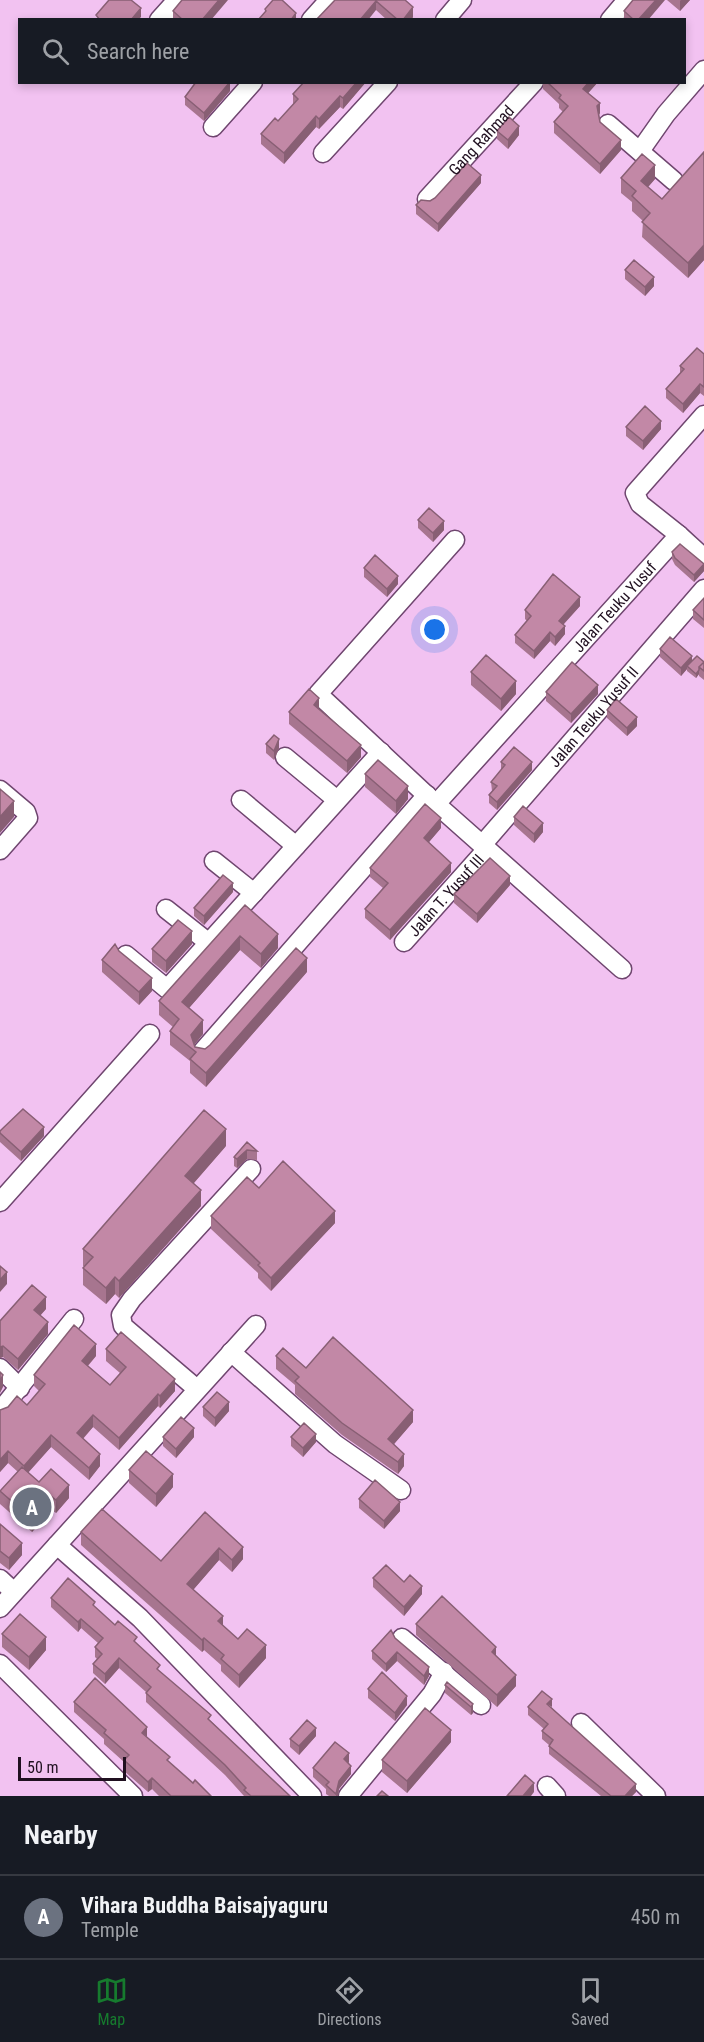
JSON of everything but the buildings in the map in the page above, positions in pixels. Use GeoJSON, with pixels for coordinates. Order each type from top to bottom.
{"type":"FeatureCollection","features":[{"type":"Feature","properties":{"kind":"street"},"geometry":{"type":"LineString","coordinates":[[161,18],[177,0]]}},
{"type":"Feature","properties":{"kind":"street"},"geometry":{"type":"LineString","coordinates":[[313,18],[329,0]]}},
{"type":"Feature","properties":{"kind":"street"},"geometry":{"type":"LineString","coordinates":[[447,18],[462,0]]}},
{"type":"Feature","properties":{"kind":"street"},"geometry":{"type":"LineString","coordinates":[[612,18],[627,0]]}},
{"type":"Feature","properties":{"kind":"street"},"geometry":{"type":"LineString","coordinates":[[640,151],[666,114],[704,70]]}},
{"type":"Feature","properties":{"kind":"street"},"geometry":{"type":"LineString","coordinates":[[213,127],[251,84]]}},
{"type":"Feature","properties":{"kind":"street"},"geometry":{"type":"LineString","coordinates":[[323,153],[386,84]]}},
{"type":"Feature","properties":{"kind":"street","name":"Gang Rahmad"},"geometry":{"type":"LineString","coordinates":[[427,199],[532,84]]}},
{"type":"Feature","properties":{"kind":"street"},"geometry":{"type":"LineString","coordinates":[[608,124],[674,181]]}},
{"type":"Feature","properties":{"kind":"street"},"geometry":{"type":"LineString","coordinates":[[704,415],[637,488],[634,496],[640,504],[704,558]]}},
{"type":"Feature","properties":{"kind":"street","name":"Jalan Teuku Yusuf"},"geometry":{"type":"LineString","coordinates":[[202,1052],[432,799],[679,536]]}},
{"type":"Feature","properties":{"kind":"street"},"geometry":{"type":"LineString","coordinates":[[455,540],[318,694],[622,969]]}},
{"type":"Feature","properties":{"kind":"street","name":"Jalan Teuku Yusuf II"},"geometry":{"type":"LineString","coordinates":[[485,847],[704,589]]}},
{"type":"Feature","properties":{"kind":"street"},"geometry":{"type":"LineString","coordinates":[[126,955],[167,990],[381,752]]}},
{"type":"Feature","properties":{"kind":"street"},"geometry":{"type":"LineString","coordinates":[[285,758],[337,800]]}},
{"type":"Feature","properties":{"kind":"street"},"geometry":{"type":"LineString","coordinates":[[0,790],[26,812],[28,818],[0,850]]}},
{"type":"Feature","properties":{"kind":"street"},"geometry":{"type":"LineString","coordinates":[[241,800],[296,846]]}},
{"type":"Feature","properties":{"kind":"street","name":"Jalan T. Yusuf III"},"geometry":{"type":"LineString","coordinates":[[404,942],[485,847]]}},
{"type":"Feature","properties":{"kind":"street"},"geometry":{"type":"LineString","coordinates":[[214,861],[254,893]]}},
{"type":"Feature","properties":{"kind":"street"},"geometry":{"type":"LineString","coordinates":[[166,909],[209,943]]}},
{"type":"Feature","properties":{"kind":"street"},"geometry":{"type":"LineString","coordinates":[[0,1202],[150,1034]]}},
{"type":"Feature","properties":{"kind":"street"},"geometry":{"type":"LineString","coordinates":[[197,1389],[123,1326],[121,1315],[132,1299],[251,1169]]}},
{"type":"Feature","properties":{"kind":"street"},"geometry":{"type":"LineString","coordinates":[[0,1411],[74,1319]]}},
{"type":"Feature","properties":{"kind":"street"},"geometry":{"type":"LineString","coordinates":[[0,1608],[256,1325]]}},
{"type":"Feature","properties":{"kind":"street"},"geometry":{"type":"LineString","coordinates":[[231,1352],[335,1444],[401,1490]]}},
{"type":"Feature","properties":{"kind":"street"},"geometry":{"type":"LineString","coordinates":[[0,1368],[20,1388]]}},
{"type":"Feature","properties":{"kind":"street"},"geometry":{"type":"LineString","coordinates":[[57,1545],[140,1618],[312,1796]]}},
{"type":"Feature","properties":{"kind":"street"},"geometry":{"type":"LineString","coordinates":[[0,1579],[14,1593]]}},
{"type":"Feature","properties":{"kind":"street"},"geometry":{"type":"LineString","coordinates":[[402,1638],[481,1705]]}},
{"type":"Feature","properties":{"kind":"street"},"geometry":{"type":"LineString","coordinates":[[0,1664],[133,1796]]}},
{"type":"Feature","properties":{"kind":"street"},"geometry":{"type":"LineString","coordinates":[[348,1796],[432,1694],[444,1672]]}},
{"type":"Feature","properties":{"kind":"street"},"geometry":{"type":"LineString","coordinates":[[581,1723],[656,1796]]}},
{"type":"Feature","properties":{"kind":"place","name":"Vihara Buddha Baisajyaguru"},"geometry":{"type":"Point","coordinates":[32,1507]}}]}
